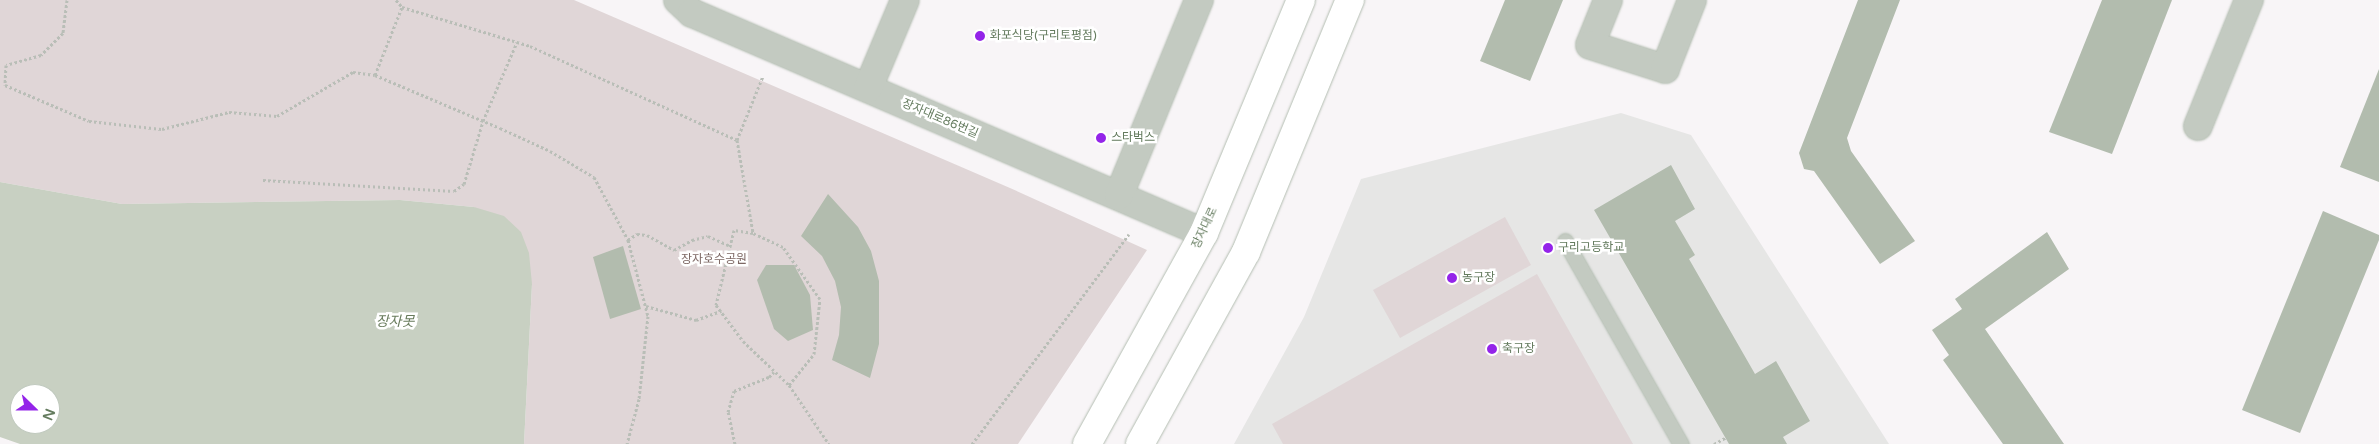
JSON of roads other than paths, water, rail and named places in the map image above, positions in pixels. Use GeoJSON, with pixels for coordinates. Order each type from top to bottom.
{"type":"FeatureCollection","features":[{"type":"Feature","properties":{"kind":"street","name":"장자대로86번길"},"geometry":{"type":"LineString","coordinates":[[678,0],[692,13],[1204,233]]}},
{"type":"Feature","properties":{"kind":"street"},"geometry":{"type":"LineString","coordinates":[[868,88],[905,0]]}},
{"type":"Feature","properties":{"kind":"street"},"geometry":{"type":"LineString","coordinates":[[1119,195],[1199,0]]}},
{"type":"Feature","properties":{"kind":"street","name":"장자대로"},"geometry":{"type":"LineString","coordinates":[[1087,444],[1204,233],[1301,0]]}},
{"type":"Feature","properties":{"kind":"street"},"geometry":{"type":"LineString","coordinates":[[1140,444],[1246,252],[1350,0]]}},
{"type":"Feature","properties":{"kind":"street"},"geometry":{"type":"LineString","coordinates":[[1608,0],[1590,45],[1665,69],[1692,0]]}},
{"type":"Feature","properties":{"kind":"street"},"geometry":{"type":"LineString","coordinates":[[2198,126],[2249,0]]}},
{"type":"Feature","properties":{"kind":"lane"},"geometry":{"type":"LineString","coordinates":[[1565,241],[1681,444]]}},
{"type":"Feature","properties":{"kind":"water","name":"장자못"},"geometry":{"type":"Polygon","coordinates":[[[0,182],[122,204],[400,200],[474,207],[504,216],[521,232],[529,253],[532,284],[524,444],[20,444],[0,437],[0,182]]]}},
{"type":"Feature","properties":{"kind":"place","name":"화포식당(구리토평점)"},"geometry":{"type":"Point","coordinates":[980,36]}},
{"type":"Feature","properties":{"kind":"place","name":"스타벅스"},"geometry":{"type":"Point","coordinates":[1101,138]}},
{"type":"Feature","properties":{"kind":"place","name":"구리고등학교"},"geometry":{"type":"Point","coordinates":[1548,248]}},
{"type":"Feature","properties":{"kind":"place","name":"농구장"},"geometry":{"type":"Point","coordinates":[1452,278]}},
{"type":"Feature","properties":{"kind":"place","name":"축구장"},"geometry":{"type":"Point","coordinates":[1492,349]}},
{"type":"Feature","properties":{"kind":"park label","name":"장자호수공원"},"geometry":{"type":"Point","coordinates":[714,260]}}]}
